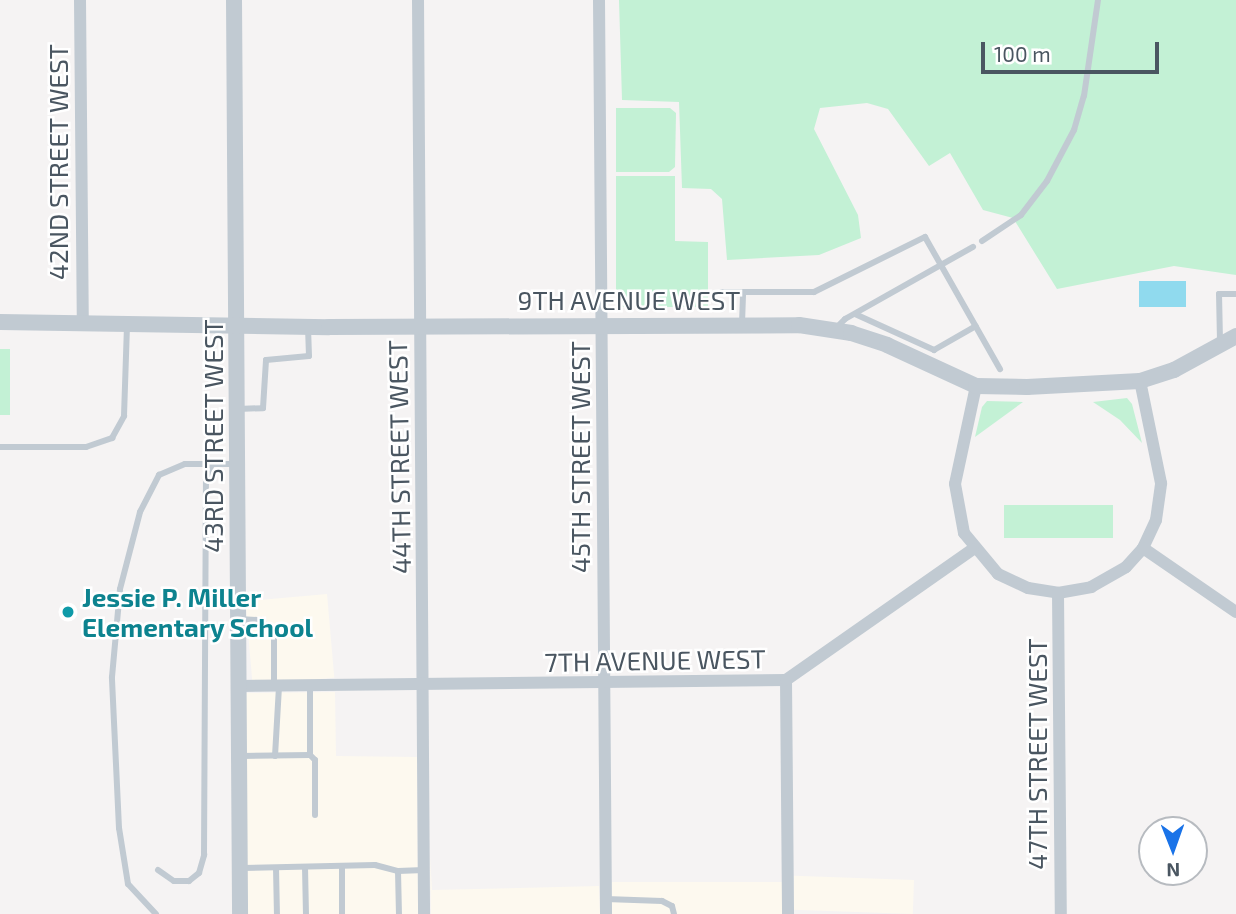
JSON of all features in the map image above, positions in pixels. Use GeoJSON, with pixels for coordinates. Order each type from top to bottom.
{"type":"FeatureCollection","features":[{"type":"Feature","properties":{"kind":"street","name":"42ND STREET WEST"},"geometry":{"type":"LineString","coordinates":[[80,0],[83,323]]}},
{"type":"Feature","properties":{"kind":"street","name":"43RD STREET WEST"},"geometry":{"type":"LineString","coordinates":[[234,0],[240,914]]}},
{"type":"Feature","properties":{"kind":"street","name":"44TH STREET WEST"},"geometry":{"type":"LineString","coordinates":[[418,0],[424,914]]}},
{"type":"Feature","properties":{"kind":"street","name":"45TH STREET WEST"},"geometry":{"type":"LineString","coordinates":[[599,0],[606,914]]}},
{"type":"Feature","properties":{"kind":"street","name":"9TH AVENUE WEST"},"geometry":{"type":"LineString","coordinates":[[0,322],[308,327],[742,324],[835,330],[887,345],[976,386],[1116,385],[1140,381],[1174,370],[1236,336]]}},
{"type":"Feature","properties":{"kind":"street"},"geometry":{"type":"LineString","coordinates":[[976,386],[955,484],[958,517],[973,549],[1013,582],[1058,593],[1109,579],[1143,548],[1156,520],[1161,483],[1140,381]]}},
{"type":"Feature","properties":{"kind":"street"},"geometry":{"type":"LineString","coordinates":[[1143,548],[1236,612]]}},
{"type":"Feature","properties":{"kind":"street","name":"7TH AVENUE WEST"},"geometry":{"type":"LineString","coordinates":[[239,686],[786,680],[973,549]]}},
{"type":"Feature","properties":{"kind":"street","name":"47TH STREET WEST"},"geometry":{"type":"LineString","coordinates":[[1058,593],[1061,914]]}},
{"type":"Feature","properties":{"kind":"street"},"geometry":{"type":"LineString","coordinates":[[786,680],[788,914]]}},
{"type":"Feature","properties":{"kind":"lane"},"geometry":{"type":"LineString","coordinates":[[982,241],[1021,215],[1046,181],[1074,130],[1084,96],[1098,0]]}},
{"type":"Feature","properties":{"kind":"lane"},"geometry":{"type":"LineString","coordinates":[[722,292],[814,292],[925,237],[1000,369]]}},
{"type":"Feature","properties":{"kind":"lane"},"geometry":{"type":"LineString","coordinates":[[835,330],[855,314],[973,247]]}},
{"type":"Feature","properties":{"kind":"lane"},"geometry":{"type":"LineString","coordinates":[[742,324],[743,292]]}},
{"type":"Feature","properties":{"kind":"lane"},"geometry":{"type":"LineString","coordinates":[[1220,343],[1219,294],[1236,294]]}},
{"type":"Feature","properties":{"kind":"lane"},"geometry":{"type":"LineString","coordinates":[[855,314],[934,350],[975,326]]}},
{"type":"Feature","properties":{"kind":"lane"},"geometry":{"type":"LineString","coordinates":[[0,447],[94,447],[116,434],[124,416],[127,324]]}},
{"type":"Feature","properties":{"kind":"lane"},"geometry":{"type":"LineString","coordinates":[[237,409],[263,408],[266,360],[309,356],[308,327]]}},
{"type":"Feature","properties":{"kind":"lane"},"geometry":{"type":"LineString","coordinates":[[158,870],[174,881],[188,881],[199,873],[204,855],[206,479],[212,464]]}},
{"type":"Feature","properties":{"kind":"lane"},"geometry":{"type":"LineString","coordinates":[[156,914],[131,890],[121,851],[113,757],[116,618],[125,564],[151,485],[169,468],[238,464]]}},
{"type":"Feature","properties":{"kind":"lane"},"geometry":{"type":"LineString","coordinates":[[239,619],[261,620],[274,636],[277,685],[275,756]]}},
{"type":"Feature","properties":{"kind":"lane"},"geometry":{"type":"LineString","coordinates":[[310,685],[310,755],[315,760],[315,816]]}},
{"type":"Feature","properties":{"kind":"lane"},"geometry":{"type":"LineString","coordinates":[[239,756],[310,755]]}},
{"type":"Feature","properties":{"kind":"lane"},"geometry":{"type":"LineString","coordinates":[[240,869],[374,865],[398,871],[424,870]]}},
{"type":"Feature","properties":{"kind":"lane"},"geometry":{"type":"LineString","coordinates":[[342,866],[342,914]]}},
{"type":"Feature","properties":{"kind":"lane"},"geometry":{"type":"LineString","coordinates":[[305,867],[306,914]]}},
{"type":"Feature","properties":{"kind":"lane"},"geometry":{"type":"LineString","coordinates":[[275,868],[277,914]]}},
{"type":"Feature","properties":{"kind":"lane"},"geometry":{"type":"LineString","coordinates":[[398,871],[399,914]]}},
{"type":"Feature","properties":{"kind":"lane"},"geometry":{"type":"LineString","coordinates":[[606,900],[662,901],[672,906],[674,914]]}},
{"type":"Feature","properties":{"kind":"shaded area"},"geometry":{"type":"Polygon","coordinates":[[[327,594],[334,678],[253,685],[245,601],[327,594]]]}},
{"type":"Feature","properties":{"kind":"shaded area"},"geometry":{"type":"Polygon","coordinates":[[[335,692],[336,756],[417,757],[418,914],[246,914],[245,693],[335,692]]]}},
{"type":"Feature","properties":{"kind":"shaded area"},"geometry":{"type":"Polygon","coordinates":[[[430,856],[432,890],[599,886],[600,914],[431,914],[430,856]]]}},
{"type":"Feature","properties":{"kind":"shaded area"},"geometry":{"type":"Polygon","coordinates":[[[794,876],[914,880],[913,914],[793,910],[794,876]]]}},
{"type":"Feature","properties":{"kind":"shaded area"},"geometry":{"type":"Polygon","coordinates":[[[612,882],[782,882],[782,914],[612,914],[612,882]]]}},
{"type":"Feature","properties":{"kind":"green space"},"geometry":{"type":"Polygon","coordinates":[[[619,0],[1236,0],[1236,275],[1174,266],[1057,289],[1013,218],[983,210],[950,153],[929,166],[888,109],[867,103],[820,108],[814,129],[858,215],[861,238],[819,255],[727,260],[722,199],[711,189],[682,188],[679,102],[622,100],[619,0]]]}},
{"type":"Feature","properties":{"kind":"green space"},"geometry":{"type":"Polygon","coordinates":[[[616,108],[670,108],[676,113],[675,167],[669,172],[616,172],[616,108]]]}},
{"type":"Feature","properties":{"kind":"green space"},"geometry":{"type":"Polygon","coordinates":[[[616,176],[675,176],[675,241],[708,242],[708,307],[616,307],[616,176]]]}},
{"type":"Feature","properties":{"kind":"green space"},"geometry":{"type":"Polygon","coordinates":[[[0,349],[10,349],[10,415],[0,415],[0,349]]]}},
{"type":"Feature","properties":{"kind":"green space"},"geometry":{"type":"Polygon","coordinates":[[[1127,398],[1132,404],[1142,443],[1120,420],[1093,402],[1127,398]]]}},
{"type":"Feature","properties":{"kind":"green space"},"geometry":{"type":"Polygon","coordinates":[[[987,401],[1023,402],[975,437],[982,407],[987,401]]]}},
{"type":"Feature","properties":{"kind":"green space"},"geometry":{"type":"Polygon","coordinates":[[[1004,505],[1113,505],[1113,538],[1004,538],[1004,505]]]}},
{"type":"Feature","properties":{"kind":"water"},"geometry":{"type":"Polygon","coordinates":[[[1139,281],[1186,281],[1186,307],[1139,307],[1139,281]]]}},
{"type":"Feature","properties":{"kind":"place","name":"Jessie P. Miller Elementary School"},"geometry":{"type":"Point","coordinates":[68,612]}}]}
